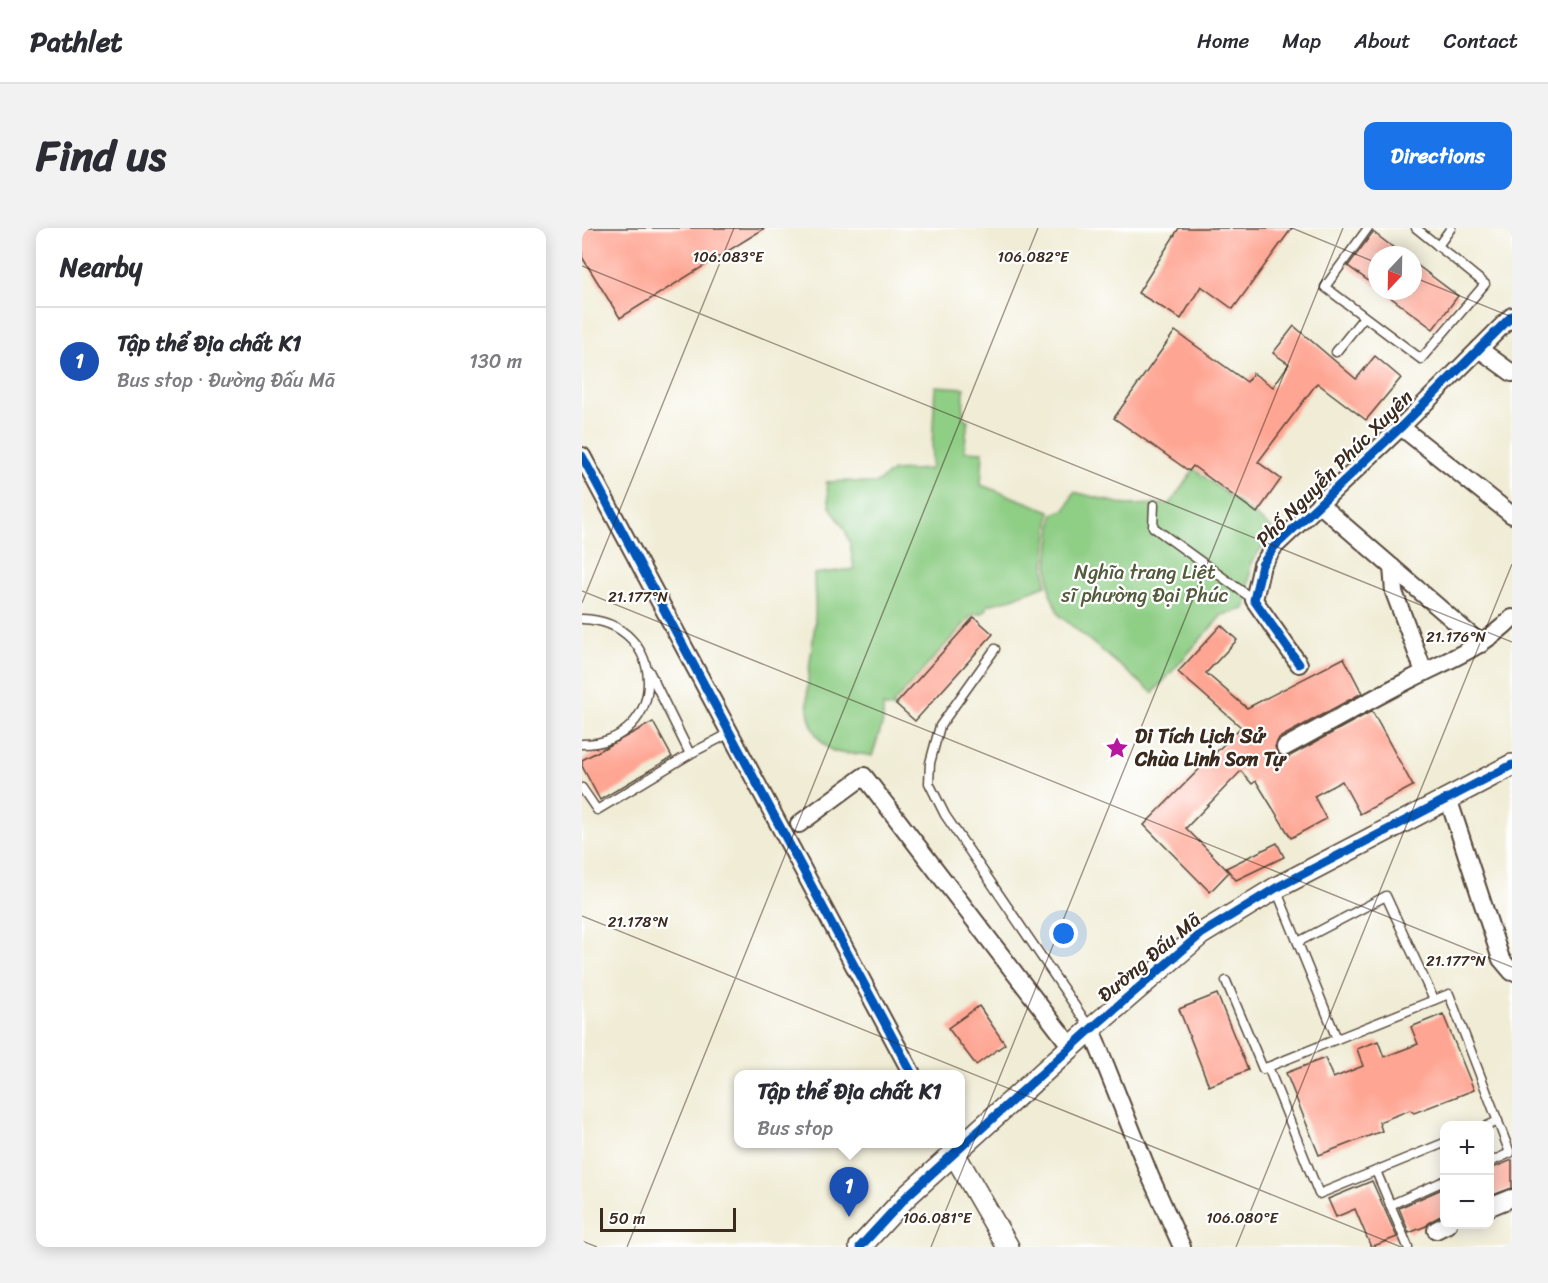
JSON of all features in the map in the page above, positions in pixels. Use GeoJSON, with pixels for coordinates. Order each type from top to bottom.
{"type":"FeatureCollection","features":[{"type":"Feature","properties":{"kind":"street","name":"Phố Nguyễn Phúc Xuyên"},"geometry":{"type":"LineString","coordinates":[[1254,600],[1262,565],[1274,547],[1401,427],[1512,316]]}},
{"type":"Feature","properties":{"kind":"street"},"geometry":{"type":"LineString","coordinates":[[1479,349],[1512,372]]}},
{"type":"Feature","properties":{"kind":"street"},"geometry":{"type":"LineString","coordinates":[[1401,427],[1512,515]]}},
{"type":"Feature","properties":{"kind":"street"},"geometry":{"type":"LineString","coordinates":[[582,456],[910,1070]]}},
{"type":"Feature","properties":{"kind":"street"},"geometry":{"type":"LineString","coordinates":[[1319,504],[1481,644]]}},
{"type":"Feature","properties":{"kind":"street"},"geometry":{"type":"LineString","coordinates":[[1392,567],[1394,592],[1425,672]]}},
{"type":"Feature","properties":{"kind":"street"},"geometry":{"type":"LineString","coordinates":[[1254,600],[1299,664]]}},
{"type":"Feature","properties":{"kind":"street"},"geometry":{"type":"LineString","coordinates":[[1285,747],[1481,644],[1500,631],[1512,618]]}},
{"type":"Feature","properties":{"kind":"street","name":"Đường Đấu Mã"},"geometry":{"type":"LineString","coordinates":[[965,1138],[1072,1048],[1201,934],[1276,888],[1512,765]]}},
{"type":"Feature","properties":{"kind":"street"},"geometry":{"type":"LineString","coordinates":[[799,824],[864,776],[1072,1048]]}},
{"type":"Feature","properties":{"kind":"street"},"geometry":{"type":"LineString","coordinates":[[1448,798],[1501,959],[1512,972]]}},
{"type":"Feature","properties":{"kind":"street"},"geometry":{"type":"LineString","coordinates":[[1091,1029],[1150,1176],[1182,1247]]}},
{"type":"Feature","properties":{"kind":"street"},"geometry":{"type":"LineString","coordinates":[[952,1149],[1008,1247]]}},
{"type":"Feature","properties":{"kind":"street","name":"Đường Đấu Mã"},"geometry":{"type":"LineString","coordinates":[[860,1247],[952,1149]]}},
{"type":"Feature","properties":{"kind":"street"},"geometry":{"type":"LineString","coordinates":[[1494,1205],[1512,1198]]}},
{"type":"Feature","properties":{"kind":"lane"},"geometry":{"type":"LineString","coordinates":[[1368,228],[1325,286],[1421,359],[1485,284],[1416,228]]}},
{"type":"Feature","properties":{"kind":"lane"},"geometry":{"type":"LineString","coordinates":[[1438,246],[1451,228]]}},
{"type":"Feature","properties":{"kind":"lane"},"geometry":{"type":"LineString","coordinates":[[1336,352],[1364,316]]}},
{"type":"Feature","properties":{"kind":"lane"},"geometry":{"type":"LineString","coordinates":[[1154,505],[1153,526],[1254,600]]}},
{"type":"Feature","properties":{"kind":"lane"},"geometry":{"type":"LineString","coordinates":[[582,619],[600,620],[623,631],[640,650],[690,754]]}},
{"type":"Feature","properties":{"kind":"lane"},"geometry":{"type":"LineString","coordinates":[[995,649],[940,726],[930,763],[929,783],[945,815],[1091,1029]]}},
{"type":"Feature","properties":{"kind":"lane"},"geometry":{"type":"LineString","coordinates":[[582,744],[613,739],[638,718],[649,687],[647,665]]}},
{"type":"Feature","properties":{"kind":"lane"},"geometry":{"type":"LineString","coordinates":[[582,788],[597,810],[690,754],[730,733]]}},
{"type":"Feature","properties":{"kind":"lane"},"geometry":{"type":"LineString","coordinates":[[1276,888],[1337,1039]]}},
{"type":"Feature","properties":{"kind":"lane"},"geometry":{"type":"LineString","coordinates":[[1298,942],[1386,896],[1434,1000]]}},
{"type":"Feature","properties":{"kind":"lane"},"geometry":{"type":"LineString","coordinates":[[1226,981],[1263,1069],[1449,994],[1510,1153],[1494,1160]]}},
{"type":"Feature","properties":{"kind":"lane"},"geometry":{"type":"LineString","coordinates":[[1268,1067],[1320,1194],[1440,1145]]}},
{"type":"Feature","properties":{"kind":"lane"},"geometry":{"type":"LineString","coordinates":[[1494,1122],[1498,1121]]}},
{"type":"Feature","properties":{"kind":"lane"},"geometry":{"type":"LineString","coordinates":[[1376,1171],[1408,1247]]}},
{"type":"Feature","properties":{"kind":"lane"},"geometry":{"type":"LineString","coordinates":[[1390,1205],[1440,1183]]}},
{"type":"Feature","properties":{"kind":"green space"},"geometry":{"type":"Polygon","coordinates":[[[935,386],[964,388],[963,418],[968,420],[964,451],[983,452],[981,485],[1050,511],[1045,565],[1046,585],[988,605],[983,613],[973,614],[893,704],[896,709],[883,706],[883,722],[872,756],[835,752],[819,739],[811,724],[807,690],[815,620],[814,574],[854,569],[845,530],[830,507],[826,482],[848,481],[875,484],[893,471],[931,469],[935,386]]]}},
{"type":"Feature","properties":{"kind":"green space","name":"Nghĩa trang Liệt sĩ phường Đại Phúc"},"geometry":{"type":"Polygon","coordinates":[[[1194,469],[1274,530],[1251,563],[1247,603],[1244,609],[1222,615],[1153,693],[1059,615],[1050,593],[1048,565],[1053,514],[1066,509],[1074,492],[1126,505],[1170,504],[1194,469]]]}},
{"type":"Feature","properties":{"kind":"building"},"geometry":{"type":"Polygon","coordinates":[[[582,228],[765,228],[620,318],[582,257],[582,228]]]}},
{"type":"Feature","properties":{"kind":"building"},"geometry":{"type":"Polygon","coordinates":[[[1179,228],[1292,228],[1233,309],[1201,286],[1181,319],[1138,293],[1179,228]]]}},
{"type":"Feature","properties":{"kind":"building"},"geometry":{"type":"Polygon","coordinates":[[[1373,232],[1391,246],[1368,246],[1368,280],[1348,266],[1373,232]]]}},
{"type":"Feature","properties":{"kind":"building"},"geometry":{"type":"Polygon","coordinates":[[[1422,269],[1458,296],[1433,329],[1394,300],[1422,300],[1422,269]]]}},
{"type":"Feature","properties":{"kind":"building"},"geometry":{"type":"Polygon","coordinates":[[[1294,326],[1356,379],[1375,356],[1401,378],[1366,420],[1317,383],[1258,462],[1281,479],[1257,513],[1193,466],[1189,471],[1114,418],[1175,331],[1247,382],[1253,373],[1273,387],[1289,364],[1273,353],[1294,326]]]}},
{"type":"Feature","properties":{"kind":"building"},"geometry":{"type":"Polygon","coordinates":[[[974,617],[993,634],[915,721],[896,704],[974,617]]]}},
{"type":"Feature","properties":{"kind":"building"},"geometry":{"type":"Polygon","coordinates":[[[1221,625],[1237,640],[1206,673],[1247,708],[1344,658],[1362,693],[1279,738],[1275,747],[1279,756],[1290,756],[1372,711],[1413,786],[1360,814],[1342,781],[1314,796],[1326,819],[1291,838],[1256,781],[1252,784],[1241,771],[1186,828],[1229,872],[1210,892],[1144,825],[1241,727],[1178,672],[1221,625]]]}},
{"type":"Feature","properties":{"kind":"building"},"geometry":{"type":"Polygon","coordinates":[[[653,722],[672,757],[600,800],[582,766],[582,760],[653,722]]]}},
{"type":"Feature","properties":{"kind":"building"},"geometry":{"type":"Polygon","coordinates":[[[1277,843],[1284,857],[1236,880],[1226,868],[1277,843]]]}},
{"type":"Feature","properties":{"kind":"building"},"geometry":{"type":"Polygon","coordinates":[[[1217,994],[1248,1070],[1209,1086],[1179,1009],[1217,994]]]}},
{"type":"Feature","properties":{"kind":"building"},"geometry":{"type":"Polygon","coordinates":[[[979,1006],[1005,1044],[976,1065],[948,1028],[979,1006]]]}},
{"type":"Feature","properties":{"kind":"building"},"geometry":{"type":"Polygon","coordinates":[[[1443,1014],[1474,1090],[1414,1113],[1410,1110],[1379,1122],[1382,1131],[1319,1155],[1286,1073],[1325,1058],[1333,1078],[1363,1066],[1357,1049],[1378,1041],[1384,1057],[1418,1044],[1411,1027],[1443,1014]]]}},
{"type":"Feature","properties":{"kind":"building"},"geometry":{"type":"Polygon","coordinates":[[[1512,1160],[1512,1188],[1494,1195],[1494,1167],[1512,1160]]]}},
{"type":"Feature","properties":{"kind":"building"},"geometry":{"type":"Polygon","coordinates":[[[1372,1181],[1397,1237],[1371,1247],[1355,1209],[1336,1217],[1328,1199],[1372,1181]]]}},
{"type":"Feature","properties":{"kind":"building"},"geometry":{"type":"Polygon","coordinates":[[[1440,1190],[1440,1216],[1426,1226],[1409,1233],[1399,1208],[1440,1190]]]}},
{"type":"Feature","properties":{"kind":"cycle path"},"geometry":{"type":"LineString","coordinates":[[1299,664],[1254,600],[1262,565],[1274,547],[1401,427],[1512,316]]}},
{"type":"Feature","properties":{"kind":"cycle path"},"geometry":{"type":"LineString","coordinates":[[582,456],[910,1070]]}},
{"type":"Feature","properties":{"kind":"cycle path"},"geometry":{"type":"LineString","coordinates":[[965,1143],[1091,1029],[1201,934],[1276,888],[1512,765]]}},
{"type":"Feature","properties":{"kind":"cycle path"},"geometry":{"type":"LineString","coordinates":[[860,1247],[907,1196],[960,1148]]}},
{"type":"Feature","properties":{"kind":"place","name":"Di Tích Lịch Sử Chùa Linh Sơn Tự"},"geometry":{"type":"Point","coordinates":[1117,748]}},
{"type":"Feature","properties":{"kind":"place","name":"Tập thể Địa chất K1"},"geometry":{"type":"Point","coordinates":[849,1217]}}]}
